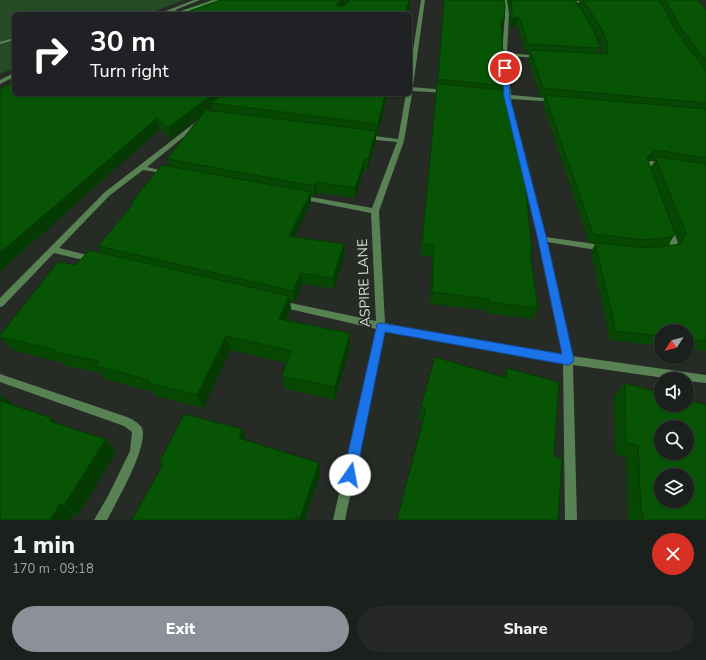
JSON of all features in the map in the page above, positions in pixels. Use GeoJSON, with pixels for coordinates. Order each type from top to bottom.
{"type":"FeatureCollection","features":[{"type":"Feature","properties":{"kind":"street"},"geometry":{"type":"LineString","coordinates":[[166,12],[198,0]]}},
{"type":"Feature","properties":{"kind":"street"},"geometry":{"type":"LineString","coordinates":[[412,74],[423,0]]}},
{"type":"Feature","properties":{"kind":"street"},"geometry":{"type":"LineString","coordinates":[[505,0],[507,14],[504,54],[507,97],[511,112]]}},
{"type":"Feature","properties":{"kind":"street"},"geometry":{"type":"LineString","coordinates":[[581,17],[574,5],[575,2],[597,0]]}},
{"type":"Feature","properties":{"kind":"street"},"geometry":{"type":"LineString","coordinates":[[171,10],[177,12]]}},
{"type":"Feature","properties":{"kind":"street"},"geometry":{"type":"LineString","coordinates":[[0,43],[12,40]]}},
{"type":"Feature","properties":{"kind":"street"},"geometry":{"type":"LineString","coordinates":[[504,54],[548,57]]}},
{"type":"Feature","properties":{"kind":"street"},"geometry":{"type":"LineString","coordinates":[[0,82],[12,76]]}},
{"type":"Feature","properties":{"kind":"street"},"geometry":{"type":"LineString","coordinates":[[412,87],[455,92]]}},
{"type":"Feature","properties":{"kind":"street"},"geometry":{"type":"LineString","coordinates":[[492,95],[563,102]]}},
{"type":"Feature","properties":{"kind":"street","name":"ASPIRE LANE"},"geometry":{"type":"LineString","coordinates":[[339,520],[381,327],[375,211],[401,142],[409,96]]}},
{"type":"Feature","properties":{"kind":"street"},"geometry":{"type":"LineString","coordinates":[[0,304],[107,194],[142,168],[205,116]]}},
{"type":"Feature","properties":{"kind":"street"},"geometry":{"type":"LineString","coordinates":[[517,134],[568,360],[571,520]]}},
{"type":"Feature","properties":{"kind":"street"},"geometry":{"type":"LineString","coordinates":[[362,136],[401,142]]}},
{"type":"Feature","properties":{"kind":"street"},"geometry":{"type":"LineString","coordinates":[[650,180],[646,168],[650,163],[669,165]]}},
{"type":"Feature","properties":{"kind":"street"},"geometry":{"type":"LineString","coordinates":[[142,168],[173,174]]}},
{"type":"Feature","properties":{"kind":"street"},"geometry":{"type":"LineString","coordinates":[[290,195],[375,211]]}},
{"type":"Feature","properties":{"kind":"street"},"geometry":{"type":"LineString","coordinates":[[658,254],[665,254],[671,250],[674,243],[666,221]]}},
{"type":"Feature","properties":{"kind":"street"},"geometry":{"type":"LineString","coordinates":[[542,240],[612,249]]}},
{"type":"Feature","properties":{"kind":"street"},"geometry":{"type":"LineString","coordinates":[[54,250],[101,261]]}},
{"type":"Feature","properties":{"kind":"street"},"geometry":{"type":"LineString","coordinates":[[272,302],[381,327],[568,360],[706,379]]}},
{"type":"Feature","properties":{"kind":"street"},"geometry":{"type":"LineString","coordinates":[[0,378],[126,422],[137,430],[135,452],[112,500],[100,520]]}},
{"type":"Feature","properties":{"kind":"green space"},"geometry":{"type":"Polygon","coordinates":[[[0,0],[184,0],[152,12],[12,12],[12,69],[0,74],[0,0]]]}},
{"type":"Feature","properties":{"kind":"building"},"geometry":{"type":"Polygon","coordinates":[[[220,0],[341,0],[337,6],[344,6],[350,0],[409,0],[406,12],[187,12],[220,0]]]}},
{"type":"Feature","properties":{"kind":"building"},"geometry":{"type":"Polygon","coordinates":[[[444,0],[504,0],[504,20],[501,21],[505,86],[438,79],[444,0]]]}},
{"type":"Feature","properties":{"kind":"building"},"geometry":{"type":"Polygon","coordinates":[[[511,0],[575,0],[594,30],[600,48],[528,44],[519,17],[512,19],[511,0]]]}},
{"type":"Feature","properties":{"kind":"building"},"geometry":{"type":"Polygon","coordinates":[[[583,0],[659,0],[676,31],[706,71],[706,103],[543,88],[530,50],[607,54],[608,46],[603,31],[583,0]]]}},
{"type":"Feature","properties":{"kind":"building"},"geometry":{"type":"Polygon","coordinates":[[[665,0],[698,0],[706,10],[706,61],[682,29],[665,0]]]}},
{"type":"Feature","properties":{"kind":"building"},"geometry":{"type":"Polygon","coordinates":[[[9,84],[12,85],[12,96],[210,96],[168,128],[157,118],[0,253],[0,89],[9,84]]]}},
{"type":"Feature","properties":{"kind":"building"},"geometry":{"type":"Polygon","coordinates":[[[437,84],[506,90],[518,138],[526,190],[532,253],[530,253],[538,308],[489,302],[489,299],[432,292],[434,245],[422,244],[437,84]]]}},
{"type":"Feature","properties":{"kind":"building"},"geometry":{"type":"Polygon","coordinates":[[[545,95],[706,109],[706,158],[655,150],[647,158],[675,233],[673,237],[646,240],[593,234],[545,95]]]}},
{"type":"Feature","properties":{"kind":"building"},"geometry":{"type":"Polygon","coordinates":[[[221,96],[385,96],[378,124],[211,103],[221,96]]]}},
{"type":"Feature","properties":{"kind":"building"},"geometry":{"type":"Polygon","coordinates":[[[206,110],[376,131],[368,160],[365,159],[355,188],[316,182],[314,186],[167,159],[206,110]]]}},
{"type":"Feature","properties":{"kind":"building"},"geometry":{"type":"Polygon","coordinates":[[[658,157],[706,164],[706,341],[694,340],[694,324],[654,324],[654,335],[616,331],[595,243],[650,248],[681,244],[686,233],[656,159],[658,157]]]}},
{"type":"Feature","properties":{"kind":"building"},"geometry":{"type":"Polygon","coordinates":[[[162,165],[311,192],[289,236],[344,244],[333,278],[301,273],[293,291],[98,246],[134,203],[131,203],[162,165]]]}},
{"type":"Feature","properties":{"kind":"building"},"geometry":{"type":"Polygon","coordinates":[[[89,250],[289,296],[279,319],[350,333],[335,387],[282,376],[291,351],[226,336],[197,395],[148,383],[149,380],[96,366],[99,361],[54,352],[55,350],[0,337],[0,335],[58,262],[76,265],[89,250]]]}},
{"type":"Feature","properties":{"kind":"building"},"geometry":{"type":"Polygon","coordinates":[[[435,357],[506,378],[507,368],[559,382],[554,456],[562,459],[558,520],[397,520],[426,408],[421,406],[435,357]]]}},
{"type":"Feature","properties":{"kind":"building"},"geometry":{"type":"Polygon","coordinates":[[[625,383],[654,391],[654,412],[694,412],[694,402],[706,405],[706,520],[643,520],[643,513],[641,512],[638,446],[626,442],[625,383]]]}},
{"type":"Feature","properties":{"kind":"building"},"geometry":{"type":"Polygon","coordinates":[[[0,401],[52,418],[49,421],[106,439],[64,505],[60,504],[50,520],[0,520],[0,401]]]}},
{"type":"Feature","properties":{"kind":"building"},"geometry":{"type":"Polygon","coordinates":[[[184,414],[242,429],[239,438],[319,463],[300,518],[296,517],[295,520],[132,520],[163,464],[159,463],[184,414]]]}},
{"type":"Feature","properties":{"kind":"waterway"},"geometry":{"type":"LineString","coordinates":[[181,12],[218,0]]}},
{"type":"Feature","properties":{"kind":"route"},"geometry":{"type":"LineString","coordinates":[[350,475],[381,327],[568,360],[542,240],[507,97],[505,68]]}}]}
